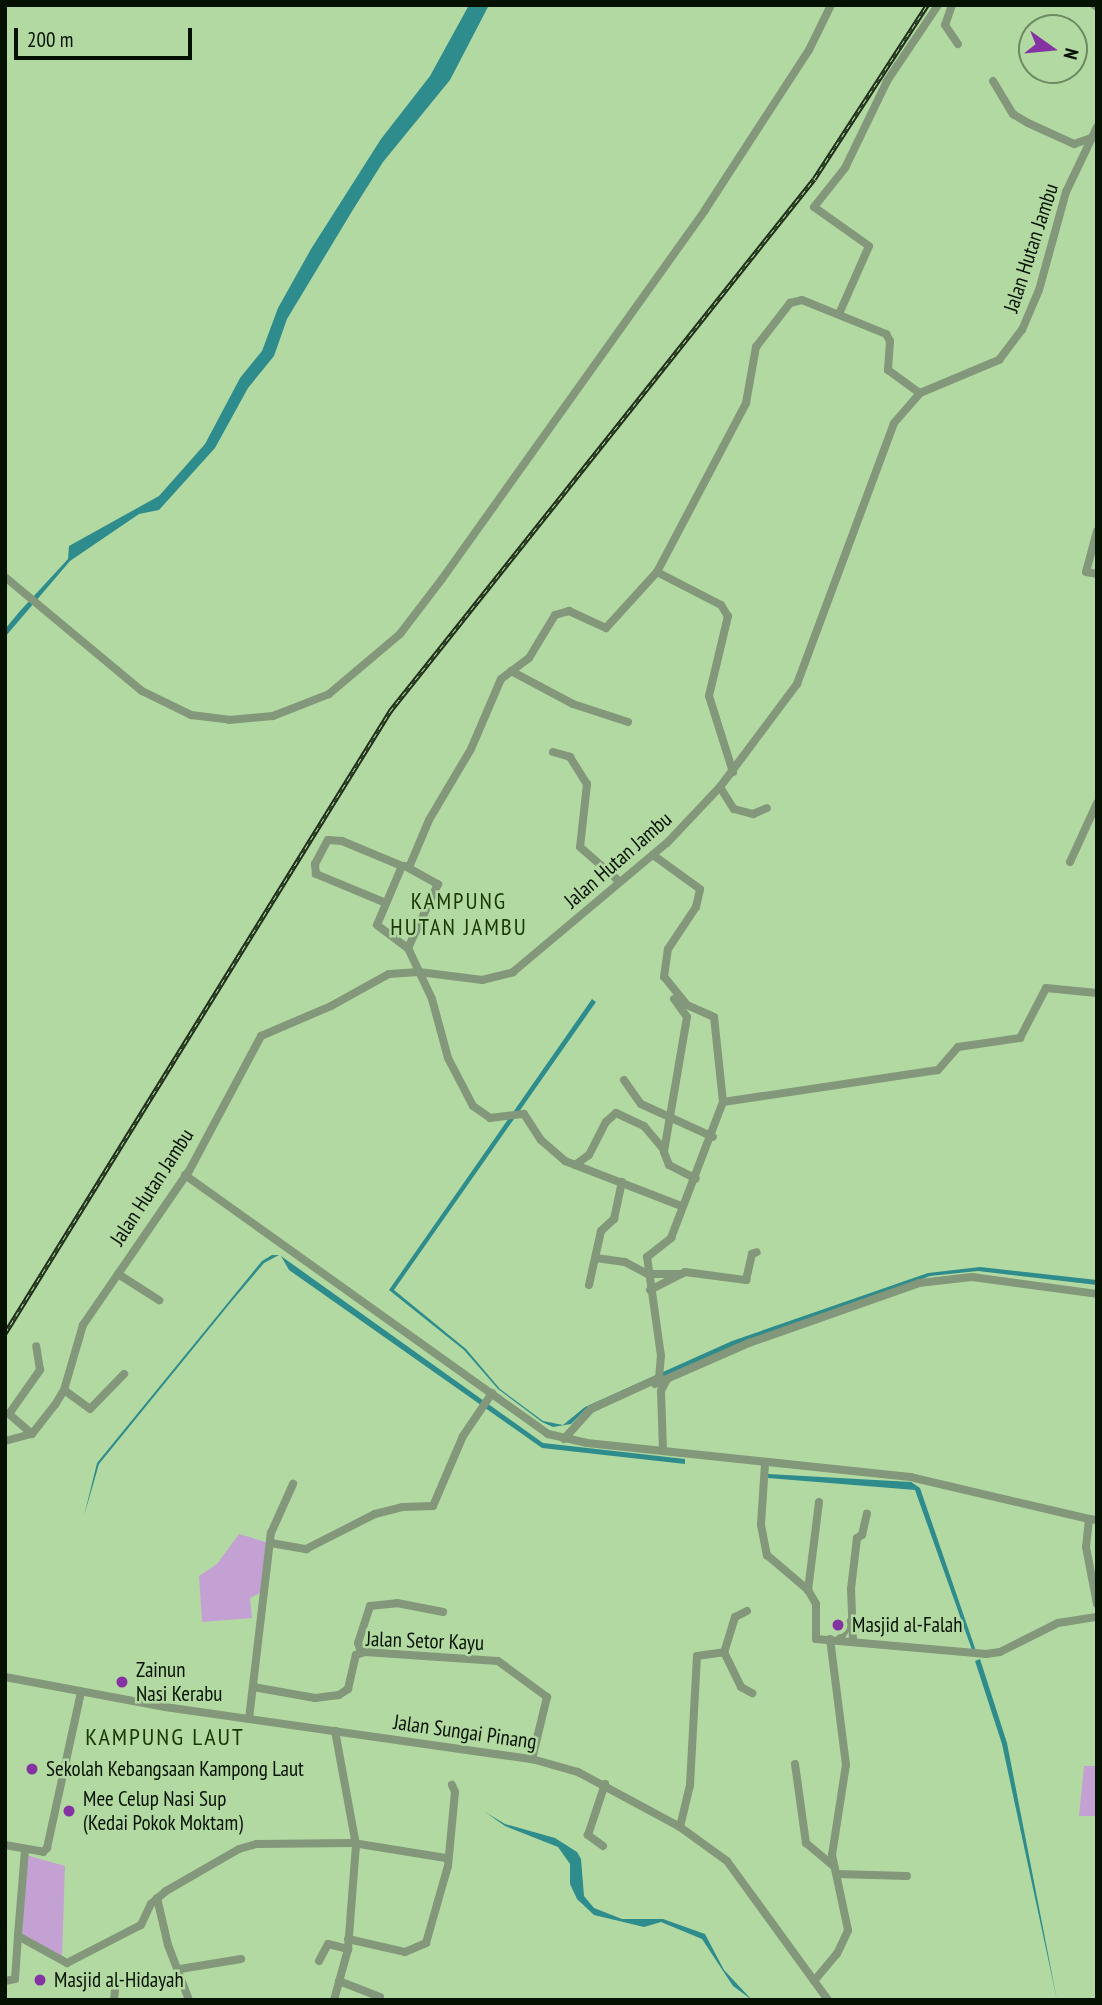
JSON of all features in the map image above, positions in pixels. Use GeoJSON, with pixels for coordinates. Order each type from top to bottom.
{"type":"FeatureCollection","features":[{"type":"Feature","properties":{"kind":"street"},"geometry":{"type":"LineString","coordinates":[[5,577],[142,691],[191,715],[229,720],[273,716],[329,694],[382,652],[434,590],[705,210],[809,50],[831,5]]}},
{"type":"Feature","properties":{"kind":"street"},"geometry":{"type":"LineString","coordinates":[[839,314],[869,246],[814,207],[845,168],[887,81],[937,5]]}},
{"type":"Feature","properties":{"kind":"street"},"geometry":{"type":"LineString","coordinates":[[953,5],[945,25],[958,44]]}},
{"type":"Feature","properties":{"kind":"street"},"geometry":{"type":"LineString","coordinates":[[993,81],[1013,114],[1028,123],[1074,144],[1091,138]]}},
{"type":"Feature","properties":{"kind":"street","name":"Jalan Hutan Jambu"},"geometry":{"type":"LineString","coordinates":[[32,1434],[64,1390],[83,1325],[185,1175],[261,1036],[331,1006],[389,974],[419,972],[482,980],[503,977],[541,951],[619,881],[653,855],[720,788],[797,684],[887,435],[920,393],[978,372],[1010,348],[1031,315],[1066,192],[1097,127]]}},
{"type":"Feature","properties":{"kind":"street"},"geometry":{"type":"LineString","coordinates":[[681,1206],[575,1165],[550,1151],[536,1134],[531,1119],[520,1114],[490,1118],[473,1106],[448,1058],[432,999],[408,948],[377,925],[429,820],[471,749],[498,686],[511,671],[529,658],[558,611],[569,611],[606,628],[657,572],[746,403],[756,347],[794,301],[839,314],[886,334],[890,341],[888,370],[920,393]]}},
{"type":"Feature","properties":{"kind":"street"},"geometry":{"type":"LineString","coordinates":[[1097,531],[1086,572],[1097,574]]}},
{"type":"Feature","properties":{"kind":"street"},"geometry":{"type":"LineString","coordinates":[[657,572],[721,605],[728,616],[709,696],[733,772]]}},
{"type":"Feature","properties":{"kind":"street"},"geometry":{"type":"LineString","coordinates":[[511,671],[573,704],[628,722]]}},
{"type":"Feature","properties":{"kind":"street"},"geometry":{"type":"LineString","coordinates":[[553,752],[570,757],[587,783],[580,847],[619,881]]}},
{"type":"Feature","properties":{"kind":"street"},"geometry":{"type":"LineString","coordinates":[[720,788],[726,803],[739,812],[758,814],[767,808]]}},
{"type":"Feature","properties":{"kind":"street"},"geometry":{"type":"LineString","coordinates":[[1070,862],[1097,803]]}},
{"type":"Feature","properties":{"kind":"street"},"geometry":{"type":"LineString","coordinates":[[386,903],[316,874],[314,863],[332,838],[406,865],[438,884],[408,948]]}},
{"type":"Feature","properties":{"kind":"street"},"geometry":{"type":"LineString","coordinates":[[653,855],[698,884],[701,895],[668,949],[664,977],[687,1017],[663,1149]]}},
{"type":"Feature","properties":{"kind":"street"},"geometry":{"type":"LineString","coordinates":[[663,1451],[661,1391],[648,1252],[671,1238],[681,1206],[696,1179],[713,1137],[723,1102],[714,1017],[687,1005],[664,977]]}},
{"type":"Feature","properties":{"kind":"street"},"geometry":{"type":"LineString","coordinates":[[723,1102],[938,1070],[958,1047],[1020,1038],[1046,988],[1097,993]]}},
{"type":"Feature","properties":{"kind":"street"},"geometry":{"type":"LineString","coordinates":[[624,1080],[633,1098],[669,1119],[713,1137]]}},
{"type":"Feature","properties":{"kind":"street"},"geometry":{"type":"LineString","coordinates":[[575,1165],[589,1155],[606,1122],[616,1113],[644,1126],[663,1149],[669,1165],[696,1179]]}},
{"type":"Feature","properties":{"kind":"street"},"geometry":{"type":"LineString","coordinates":[[185,1175],[542,1431],[564,1439],[765,1464],[910,1476],[1093,1520],[1086,1546],[1097,1604]]}},
{"type":"Feature","properties":{"kind":"street"},"geometry":{"type":"LineString","coordinates":[[589,1285],[602,1229],[618,1208],[622,1182]]}},
{"type":"Feature","properties":{"kind":"street"},"geometry":{"type":"LineString","coordinates":[[596,1258],[625,1262],[648,1274],[746,1280],[752,1254],[757,1252]]}},
{"type":"Feature","properties":{"kind":"street"},"geometry":{"type":"LineString","coordinates":[[118,1274],[159,1300]]}},
{"type":"Feature","properties":{"kind":"street"},"geometry":{"type":"LineString","coordinates":[[650,1290],[681,1274]]}},
{"type":"Feature","properties":{"kind":"street"},"geometry":{"type":"LineString","coordinates":[[564,1439],[591,1409],[749,1343],[919,1283],[972,1277],[1097,1294]]}},
{"type":"Feature","properties":{"kind":"street"},"geometry":{"type":"LineString","coordinates":[[32,1434],[9,1414],[40,1370],[36,1346]]}},
{"type":"Feature","properties":{"kind":"street"},"geometry":{"type":"LineString","coordinates":[[64,1390],[90,1409],[124,1374]]}},
{"type":"Feature","properties":{"kind":"street"},"geometry":{"type":"LineString","coordinates":[[271,1543],[306,1549],[375,1514],[403,1507],[433,1506],[463,1436],[492,1393]]}},
{"type":"Feature","properties":{"kind":"street"},"geometry":{"type":"LineString","coordinates":[[5,1441],[32,1434]]}},
{"type":"Feature","properties":{"kind":"street"},"geometry":{"type":"LineString","coordinates":[[765,1464],[761,1525],[767,1555],[808,1590],[816,1604],[813,1632],[816,1639],[1000,1653],[1037,1631],[1097,1617]]}},
{"type":"Feature","properties":{"kind":"street"},"geometry":{"type":"LineString","coordinates":[[249,1719],[271,1543],[278,1512],[293,1484]]}},
{"type":"Feature","properties":{"kind":"street"},"geometry":{"type":"LineString","coordinates":[[808,1590],[819,1502]]}},
{"type":"Feature","properties":{"kind":"street"},"geometry":{"type":"LineString","coordinates":[[853,1640],[857,1538],[862,1535],[867,1514]]}},
{"type":"Feature","properties":{"kind":"street"},"geometry":{"type":"LineString","coordinates":[[361,1652],[358,1643],[370,1606],[397,1603],[443,1612]]}},
{"type":"Feature","properties":{"kind":"street"},"geometry":{"type":"LineString","coordinates":[[747,1611],[735,1617],[724,1652],[741,1687],[752,1693]]}},
{"type":"Feature","properties":{"kind":"street"},"geometry":{"type":"LineString","coordinates":[[814,1980],[837,1954],[848,1930],[835,1870],[833,1842],[846,1765],[834,1639],[852,1619]]}},
{"type":"Feature","properties":{"kind":"street","name":"Jalan Setor Kayu"},"geometry":{"type":"LineString","coordinates":[[253,1687],[314,1698],[340,1695],[348,1689],[355,1658],[361,1652],[486,1659],[511,1667],[526,1685],[547,1698],[532,1759]]}},
{"type":"Feature","properties":{"kind":"street"},"geometry":{"type":"LineString","coordinates":[[680,1827],[691,1785],[697,1656],[724,1652]]}},
{"type":"Feature","properties":{"kind":"street","name":"Jalan Sungai Pinang"},"geometry":{"type":"LineString","coordinates":[[5,1677],[249,1719],[532,1759],[605,1784],[680,1827],[727,1861],[747,1883],[828,2000]]}},
{"type":"Feature","properties":{"kind":"street"},"geometry":{"type":"LineString","coordinates":[[5,1845],[43,1852],[47,1847],[81,1692]]}},
{"type":"Feature","properties":{"kind":"street"},"geometry":{"type":"LineString","coordinates":[[334,2000],[348,1949],[356,1845],[335,1731]]}},
{"type":"Feature","properties":{"kind":"street"},"geometry":{"type":"LineString","coordinates":[[795,1764],[806,1843],[835,1870],[907,1877]]}},
{"type":"Feature","properties":{"kind":"street"},"geometry":{"type":"LineString","coordinates":[[603,1846],[590,1840],[589,1832],[605,1784]]}},
{"type":"Feature","properties":{"kind":"street"},"geometry":{"type":"LineString","coordinates":[[348,1939],[405,1952],[422,1947],[443,1887],[456,1792],[452,1785]]}},
{"type":"Feature","properties":{"kind":"street"},"geometry":{"type":"LineString","coordinates":[[18,1936],[67,1963],[141,1925],[157,1898],[239,1849],[257,1844],[356,1845],[446,1858]]}},
{"type":"Feature","properties":{"kind":"street"},"geometry":{"type":"LineString","coordinates":[[5,1981],[15,1979],[24,1850]]}},
{"type":"Feature","properties":{"kind":"street"},"geometry":{"type":"LineString","coordinates":[[157,1898],[168,1945],[180,1969],[189,2000]]}},
{"type":"Feature","properties":{"kind":"street"},"geometry":{"type":"LineString","coordinates":[[319,1961],[328,1944],[348,1949]]}},
{"type":"Feature","properties":{"kind":"street"},"geometry":{"type":"LineString","coordinates":[[180,1969],[241,1959]]}},
{"type":"Feature","properties":{"kind":"street"},"geometry":{"type":"LineString","coordinates":[[339,1981],[380,1997]]}},
{"type":"Feature","properties":{"kind":"shaded area"},"geometry":{"type":"Polygon","coordinates":[[[239,1534],[269,1543],[260,1593],[250,1598],[252,1618],[202,1622],[199,1576],[217,1564],[239,1534]]]}},
{"type":"Feature","properties":{"kind":"shaded area"},"geometry":{"type":"Polygon","coordinates":[[[1084,1766],[1097,1766],[1097,1816],[1079,1816],[1084,1766]]]}},
{"type":"Feature","properties":{"kind":"shaded area"},"geometry":{"type":"Polygon","coordinates":[[[26,1855],[65,1866],[62,1957],[22,1937],[26,1855]]]}},
{"type":"Feature","properties":{"kind":"water"},"geometry":{"type":"Polygon","coordinates":[[[469,5],[489,5],[450,80],[383,162],[287,319],[274,356],[248,388],[215,448],[159,510],[139,514],[70,561],[5,637],[5,629],[68,559],[69,546],[159,496],[205,444],[240,378],[262,351],[278,308],[311,249],[381,139],[430,76],[469,5]]]}},
{"type":"Feature","properties":{"kind":"water"},"geometry":{"type":"Polygon","coordinates":[[[592,999],[596,1002],[394,1290],[466,1349],[500,1389],[543,1421],[563,1425],[585,1407],[732,1341],[928,1273],[980,1267],[1097,1280],[1097,1285],[978,1271],[930,1276],[587,1408],[571,1424],[553,1427],[542,1422],[498,1389],[464,1350],[389,1290],[592,999]]]}},
{"type":"Feature","properties":{"kind":"water"},"geometry":{"type":"Polygon","coordinates":[[[272,1255],[279,1255],[264,1263],[99,1464],[84,1516],[97,1463],[262,1261],[272,1255]]]}},
{"type":"Feature","properties":{"kind":"water"},"geometry":{"type":"Polygon","coordinates":[[[281,1256],[543,1443],[685,1459],[685,1464],[542,1448],[289,1270],[281,1256]]]}},
{"type":"Feature","properties":{"kind":"water"},"geometry":{"type":"Polygon","coordinates":[[[768,1474],[911,1482],[920,1488],[976,1651],[972,1650],[915,1490],[768,1478],[768,1474]]]}},
{"type":"Feature","properties":{"kind":"water"},"geometry":{"type":"Polygon","coordinates":[[[980,1659],[1007,1743],[1057,2000],[1002,1744],[975,1661],[980,1659]]]}},
{"type":"Feature","properties":{"kind":"water"},"geometry":{"type":"Polygon","coordinates":[[[485,1812],[505,1824],[555,1838],[577,1852],[581,1859],[584,1896],[594,1908],[622,1919],[663,1919],[705,1934],[724,1970],[752,2000],[733,1986],[702,1939],[661,1922],[644,1927],[594,1915],[577,1899],[570,1884],[570,1864],[558,1847],[505,1826],[485,1812]]]}},
{"type":"Feature","properties":{"kind":"railway"},"geometry":{"type":"LineString","coordinates":[[5,1333],[390,711],[814,179],[927,5]]}},
{"type":"Feature","properties":{"kind":"place","name":"Masjid al-Falah"},"geometry":{"type":"Point","coordinates":[838,1625]}},
{"type":"Feature","properties":{"kind":"place","name":"Zainun Nasi Kerabu"},"geometry":{"type":"Point","coordinates":[122,1682]}},
{"type":"Feature","properties":{"kind":"place","name":"Sekolah Kebangsaan Kampong Laut"},"geometry":{"type":"Point","coordinates":[32,1769]}},
{"type":"Feature","properties":{"kind":"place","name":"Mee Celup Nasi Sup (Kedai Pokok Moktam)"},"geometry":{"type":"Point","coordinates":[69,1811]}},
{"type":"Feature","properties":{"kind":"place","name":"Masjid al-Hidayah"},"geometry":{"type":"Point","coordinates":[40,1980]}},
{"type":"Feature","properties":{"kind":"district","name":"KAMPUNG HUTAN JAMBU"},"geometry":{"type":"Point","coordinates":[459,914]}},
{"type":"Feature","properties":{"kind":"district","name":"KAMPUNG LAUT"},"geometry":{"type":"Point","coordinates":[165,1737]}}]}
